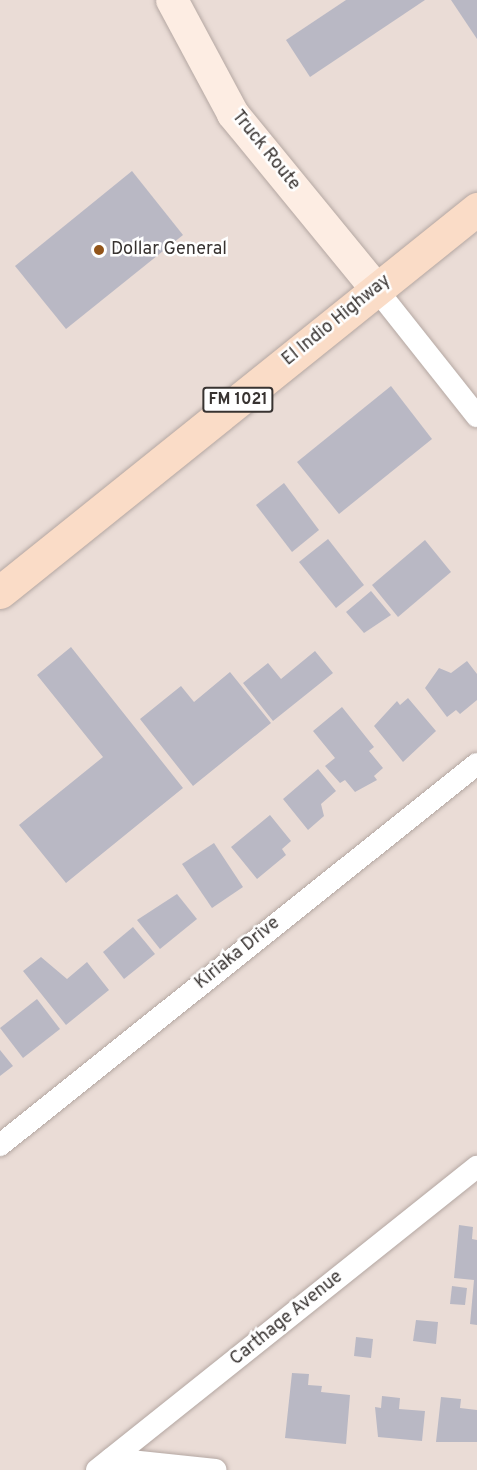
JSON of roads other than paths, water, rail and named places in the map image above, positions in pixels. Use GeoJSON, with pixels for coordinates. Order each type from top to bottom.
{"type":"FeatureCollection","features":[{"type":"Feature","properties":{"kind":"main road","name":"El Indio Highway"},"geometry":{"type":"LineString","coordinates":[[0,592],[477,208]]}},
{"type":"Feature","properties":{"kind":"street","name":"Truck Route"},"geometry":{"type":"LineString","coordinates":[[171,0],[233,114],[377,290]]}},
{"type":"Feature","properties":{"kind":"street"},"geometry":{"type":"LineString","coordinates":[[377,290],[477,416]]}},
{"type":"Feature","properties":{"kind":"street","name":"Kiriaka Drive"},"geometry":{"type":"LineString","coordinates":[[0,1145],[477,764]]}},
{"type":"Feature","properties":{"kind":"street","name":"Carthage Avenue"},"geometry":{"type":"LineString","coordinates":[[104,1464],[477,1167]]}},
{"type":"Feature","properties":{"kind":"street"},"geometry":{"type":"LineString","coordinates":[[104,1464],[215,1470]]}},
{"type":"Feature","properties":{"kind":"place","name":"Dollar General"},"geometry":{"type":"Point","coordinates":[99,250]}}]}
